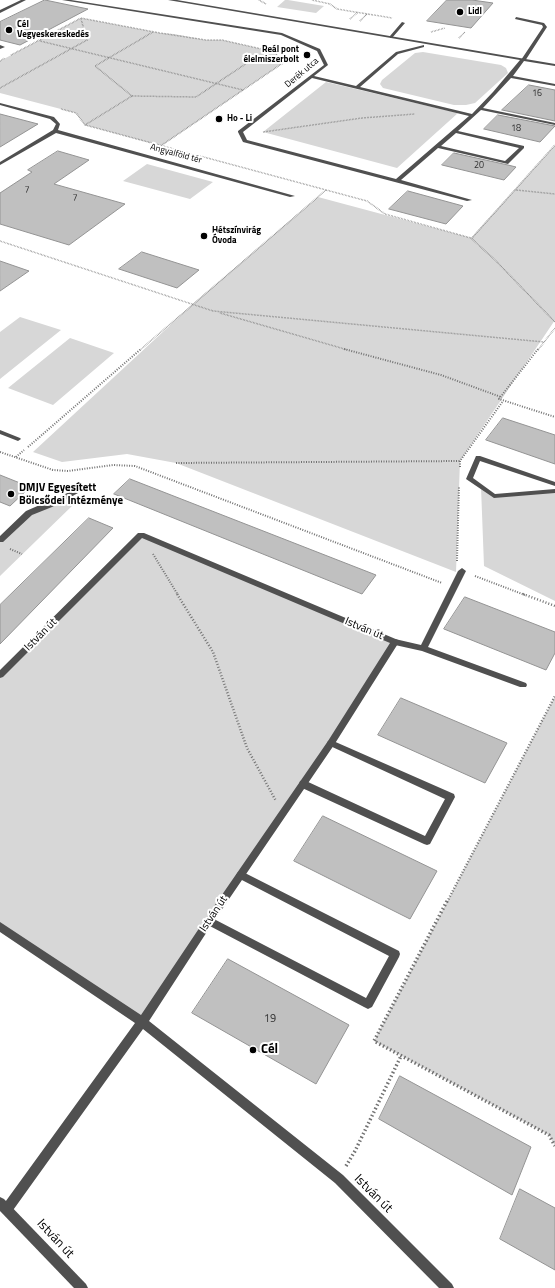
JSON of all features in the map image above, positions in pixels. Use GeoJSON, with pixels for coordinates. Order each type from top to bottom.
{"type":"FeatureCollection","features":[{"type":"Feature","properties":{"kind":"street"},"geometry":{"type":"LineString","coordinates":[[0,12],[24,0]]}},
{"type":"Feature","properties":{"kind":"street","name":"Derék utca"},"geometry":{"type":"LineString","coordinates":[[64,0],[282,34],[319,50],[326,65],[240,132],[245,141],[469,200]]}},
{"type":"Feature","properties":{"kind":"street"},"geometry":{"type":"LineString","coordinates":[[170,0],[555,65]]}},
{"type":"Feature","properties":{"kind":"street"},"geometry":{"type":"LineString","coordinates":[[397,181],[454,131],[511,77],[545,27],[543,24],[516,18]]}},
{"type":"Feature","properties":{"kind":"street"},"geometry":{"type":"LineString","coordinates":[[390,36],[403,23]]}},
{"type":"Feature","properties":{"kind":"street"},"geometry":{"type":"LineString","coordinates":[[390,36],[399,46],[397,53]]}},
{"type":"Feature","properties":{"kind":"street"},"geometry":{"type":"LineString","coordinates":[[358,87],[397,53],[415,47],[430,45]]}},
{"type":"Feature","properties":{"kind":"street"},"geometry":{"type":"LineString","coordinates":[[312,77],[472,114]]}},
{"type":"Feature","properties":{"kind":"street"},"geometry":{"type":"LineString","coordinates":[[511,77],[555,85]]}},
{"type":"Feature","properties":{"kind":"street"},"geometry":{"type":"LineString","coordinates":[[0,104],[52,118],[58,124],[55,131],[0,164]]}},
{"type":"Feature","properties":{"kind":"street"},"geometry":{"type":"LineString","coordinates":[[479,108],[555,124]]}},
{"type":"Feature","properties":{"kind":"street","name":"Angyalföld tér"},"geometry":{"type":"LineString","coordinates":[[55,131],[292,196]]}},
{"type":"Feature","properties":{"kind":"street"},"geometry":{"type":"LineString","coordinates":[[436,146],[506,163],[522,147],[454,131]]}},
{"type":"Feature","properties":{"kind":"street"},"geometry":{"type":"LineString","coordinates":[[0,432],[18,439]]}},
{"type":"Feature","properties":{"kind":"street"},"geometry":{"type":"LineString","coordinates":[[555,484],[478,458],[469,479],[494,496],[555,491]]}},
{"type":"Feature","properties":{"kind":"street"},"geometry":{"type":"LineString","coordinates":[[0,540],[30,513],[74,492]]}},
{"type":"Feature","properties":{"kind":"street","name":"István út"},"geometry":{"type":"LineString","coordinates":[[0,676],[141,535],[395,642],[304,784],[209,921],[142,1022],[4,1206],[82,1288]]}},
{"type":"Feature","properties":{"kind":"street"},"geometry":{"type":"LineString","coordinates":[[423,648],[459,572]]}},
{"type":"Feature","properties":{"kind":"street"},"geometry":{"type":"LineString","coordinates":[[395,642],[423,648],[523,685]]}},
{"type":"Feature","properties":{"kind":"street"},"geometry":{"type":"LineString","coordinates":[[304,784],[427,840],[451,797],[331,742]]}},
{"type":"Feature","properties":{"kind":"street"},"geometry":{"type":"LineString","coordinates":[[209,921],[368,1004],[395,954],[241,875]]}},
{"type":"Feature","properties":{"kind":"street","name":"István út"},"geometry":{"type":"LineString","coordinates":[[0,926],[142,1022],[338,1179],[448,1288]]}},
{"type":"Feature","properties":{"kind":"path"},"geometry":{"type":"LineString","coordinates":[[312,0],[330,4],[337,9],[399,19]]}},
{"type":"Feature","properties":{"kind":"path"},"geometry":{"type":"LineString","coordinates":[[347,22],[358,12]]}},
{"type":"Feature","properties":{"kind":"path"},"geometry":{"type":"LineString","coordinates":[[357,24],[367,14]]}},
{"type":"Feature","properties":{"kind":"path"},"geometry":{"type":"LineString","coordinates":[[0,88],[87,40],[81,18]]}},
{"type":"Feature","properties":{"kind":"path"},"geometry":{"type":"LineString","coordinates":[[0,61],[81,18],[153,32],[206,40],[222,40],[275,52],[283,63],[161,146]]}},
{"type":"Feature","properties":{"kind":"path"},"geometry":{"type":"LineString","coordinates":[[132,96],[95,66],[153,32]]}},
{"type":"Feature","properties":{"kind":"path"},"geometry":{"type":"LineString","coordinates":[[39,41],[244,90]]}},
{"type":"Feature","properties":{"kind":"path"},"geometry":{"type":"LineString","coordinates":[[84,125],[132,96],[196,97],[250,61],[279,58]]}},
{"type":"Feature","properties":{"kind":"path"},"geometry":{"type":"LineString","coordinates":[[61,109],[76,113],[84,125],[367,201],[385,214],[472,238],[555,322]]}},
{"type":"Feature","properties":{"kind":"path"},"geometry":{"type":"LineString","coordinates":[[264,132],[362,118],[416,114]]}},
{"type":"Feature","properties":{"kind":"path"},"geometry":{"type":"LineString","coordinates":[[472,238],[555,145]]}},
{"type":"Feature","properties":{"kind":"path"},"geometry":{"type":"LineString","coordinates":[[16,457],[326,190]]}},
{"type":"Feature","properties":{"kind":"path"},"geometry":{"type":"LineString","coordinates":[[516,190],[555,194]]}},
{"type":"Feature","properties":{"kind":"path"},"geometry":{"type":"LineString","coordinates":[[0,241],[213,311],[313,341],[440,375],[501,397]]}},
{"type":"Feature","properties":{"kind":"path"},"geometry":{"type":"LineString","coordinates":[[213,311],[544,342]]}},
{"type":"Feature","properties":{"kind":"path"},"geometry":{"type":"LineString","coordinates":[[501,397],[555,328]]}},
{"type":"Feature","properties":{"kind":"path"},"geometry":{"type":"LineString","coordinates":[[501,397],[499,399],[503,401],[555,417]]}},
{"type":"Feature","properties":{"kind":"path"},"geometry":{"type":"LineString","coordinates":[[460,469],[460,461],[503,401]]}},
{"type":"Feature","properties":{"kind":"path"},"geometry":{"type":"LineString","coordinates":[[0,452],[52,470],[68,471],[114,465],[135,466],[447,585],[459,572],[459,485]]}},
{"type":"Feature","properties":{"kind":"path"},"geometry":{"type":"LineString","coordinates":[[176,463],[460,461]]}},
{"type":"Feature","properties":{"kind":"path"},"geometry":{"type":"LineString","coordinates":[[141,535],[213,652],[247,748],[283,813]]}},
{"type":"Feature","properties":{"kind":"path"},"geometry":{"type":"LineString","coordinates":[[459,572],[555,606]]}},
{"type":"Feature","properties":{"kind":"path"},"geometry":{"type":"LineString","coordinates":[[555,696],[374,1041],[549,1135],[555,1146]]}},
{"type":"Feature","properties":{"kind":"path"},"geometry":{"type":"LineString","coordinates":[[338,1179],[355,1151],[401,1056]]}},
{"type":"Feature","properties":{"kind":"shaded area"},"geometry":{"type":"Polygon","coordinates":[[[285,0],[324,6],[316,13],[277,7],[285,0]]]}},
{"type":"Feature","properties":{"kind":"shaded area"},"geometry":{"type":"Polygon","coordinates":[[[81,18],[160,33],[206,40],[222,40],[275,52],[283,63],[161,146],[85,125],[76,113],[0,93],[0,61],[81,18]]]}},
{"type":"Feature","properties":{"kind":"shaded area"},"geometry":{"type":"Polygon","coordinates":[[[423,52],[501,65],[506,68],[508,73],[475,103],[466,105],[454,105],[383,88],[380,84],[382,80],[415,53],[423,52]]]}},
{"type":"Feature","properties":{"kind":"shaded area"},"geometry":{"type":"Polygon","coordinates":[[[326,82],[458,113],[397,168],[263,132],[326,82]]]}},
{"type":"Feature","properties":{"kind":"shaded area"},"geometry":{"type":"Polygon","coordinates":[[[555,145],[555,320],[460,461],[456,572],[176,463],[127,454],[62,462],[33,452],[193,304],[318,197],[471,238],[555,145]]]}},
{"type":"Feature","properties":{"kind":"shaded area"},"geometry":{"type":"Polygon","coordinates":[[[147,164],[213,182],[190,199],[123,181],[147,164]]]}},
{"type":"Feature","properties":{"kind":"shaded area"},"geometry":{"type":"Polygon","coordinates":[[[20,317],[61,330],[0,379],[0,332],[20,317]]]}},
{"type":"Feature","properties":{"kind":"shaded area"},"geometry":{"type":"Polygon","coordinates":[[[70,338],[114,353],[53,405],[8,388],[70,338]]]}},
{"type":"Feature","properties":{"kind":"shaded area"},"geometry":{"type":"Polygon","coordinates":[[[481,487],[494,496],[555,491],[555,601],[484,566],[481,487]]]}},
{"type":"Feature","properties":{"kind":"shaded area"},"geometry":{"type":"Polygon","coordinates":[[[74,493],[73,505],[0,576],[0,540],[29,513],[74,493]]]}},
{"type":"Feature","properties":{"kind":"shaded area"},"geometry":{"type":"Polygon","coordinates":[[[141,535],[395,642],[142,1022],[0,926],[0,675],[141,535]]]}},
{"type":"Feature","properties":{"kind":"shaded area"},"geometry":{"type":"Polygon","coordinates":[[[555,696],[555,1146],[549,1135],[374,1041],[555,696]]]}},
{"type":"Feature","properties":{"kind":"building"},"geometry":{"type":"Polygon","coordinates":[[[45,0],[88,9],[20,45],[0,40],[0,22],[45,0]]]}},
{"type":"Feature","properties":{"kind":"building","name":"Lidl"},"geometry":{"type":"Polygon","coordinates":[[[447,0],[472,0],[493,3],[471,28],[427,21],[447,0]]]}},
{"type":"Feature","properties":{"kind":"building"},"geometry":{"type":"Polygon","coordinates":[[[529,85],[555,90],[555,121],[502,110],[529,85]]]}},
{"type":"Feature","properties":{"kind":"building"},"geometry":{"type":"Polygon","coordinates":[[[0,114],[38,124],[0,147],[0,114]]]}},
{"type":"Feature","properties":{"kind":"building"},"geometry":{"type":"Polygon","coordinates":[[[498,115],[555,126],[540,142],[484,129],[498,115]]]}},
{"type":"Feature","properties":{"kind":"building"},"geometry":{"type":"Polygon","coordinates":[[[58,151],[89,160],[54,184],[125,204],[69,245],[0,224],[0,193],[32,172],[28,170],[58,151]]]}},
{"type":"Feature","properties":{"kind":"building"},"geometry":{"type":"Polygon","coordinates":[[[454,153],[516,167],[504,180],[442,165],[454,153]]]}},
{"type":"Feature","properties":{"kind":"building"},"geometry":{"type":"Polygon","coordinates":[[[408,191],[463,206],[446,224],[389,209],[408,191]]]}},
{"type":"Feature","properties":{"kind":"building","name":"Hétszínvirág Óvoda"},"geometry":{"type":"Polygon","coordinates":[[[142,252],[199,270],[177,288],[119,269],[142,252]]]}},
{"type":"Feature","properties":{"kind":"building"},"geometry":{"type":"Polygon","coordinates":[[[0,261],[29,271],[0,291],[0,261]]]}},
{"type":"Feature","properties":{"kind":"building"},"geometry":{"type":"Polygon","coordinates":[[[503,418],[555,435],[555,464],[486,440],[503,418]]]}},
{"type":"Feature","properties":{"kind":"building","name":"DMJV Egyesített Bölcsődei Intézménye"},"geometry":{"type":"Polygon","coordinates":[[[0,475],[30,487],[10,506],[0,502],[0,475]]]}},
{"type":"Feature","properties":{"kind":"building"},"geometry":{"type":"Polygon","coordinates":[[[130,479],[376,575],[362,594],[114,494],[130,479]]]}},
{"type":"Feature","properties":{"kind":"building"},"geometry":{"type":"Polygon","coordinates":[[[89,518],[113,528],[0,644],[0,605],[89,518]]]}},
{"type":"Feature","properties":{"kind":"building"},"geometry":{"type":"Polygon","coordinates":[[[465,597],[555,632],[555,653],[546,670],[444,629],[465,597]]]}},
{"type":"Feature","properties":{"kind":"building"},"geometry":{"type":"Polygon","coordinates":[[[401,698],[507,743],[485,783],[378,735],[401,698]]]}},
{"type":"Feature","properties":{"kind":"building"},"geometry":{"type":"Polygon","coordinates":[[[323,816],[437,871],[410,919],[294,861],[323,816]]]}},
{"type":"Feature","properties":{"kind":"building"},"geometry":{"type":"Polygon","coordinates":[[[228,959],[349,1025],[316,1084],[192,1013],[228,959]]]}},
{"type":"Feature","properties":{"kind":"building"},"geometry":{"type":"Polygon","coordinates":[[[400,1076],[531,1147],[512,1195],[379,1119],[400,1076]]]}},
{"type":"Feature","properties":{"kind":"building"},"geometry":{"type":"Polygon","coordinates":[[[520,1189],[555,1208],[555,1270],[500,1239],[520,1189]]]}},
{"type":"Feature","properties":{"kind":"place","name":"Lidl"},"geometry":{"type":"Point","coordinates":[460,12]}},
{"type":"Feature","properties":{"kind":"place","name":"Cél Vegyeskereskedés"},"geometry":{"type":"Point","coordinates":[9,30]}},
{"type":"Feature","properties":{"kind":"place","name":"Reál pont élelmiszerbolt"},"geometry":{"type":"Point","coordinates":[307,55]}},
{"type":"Feature","properties":{"kind":"place","name":"Ho - Li"},"geometry":{"type":"Point","coordinates":[219,119]}},
{"type":"Feature","properties":{"kind":"place","name":"Hétszínvirág Óvoda"},"geometry":{"type":"Point","coordinates":[204,236]}},
{"type":"Feature","properties":{"kind":"place","name":"DMJV Egyesített Bölcsődei Intézménye"},"geometry":{"type":"Point","coordinates":[11,494]}},
{"type":"Feature","properties":{"kind":"place","name":"Cél"},"geometry":{"type":"Point","coordinates":[253,1050]}}]}
